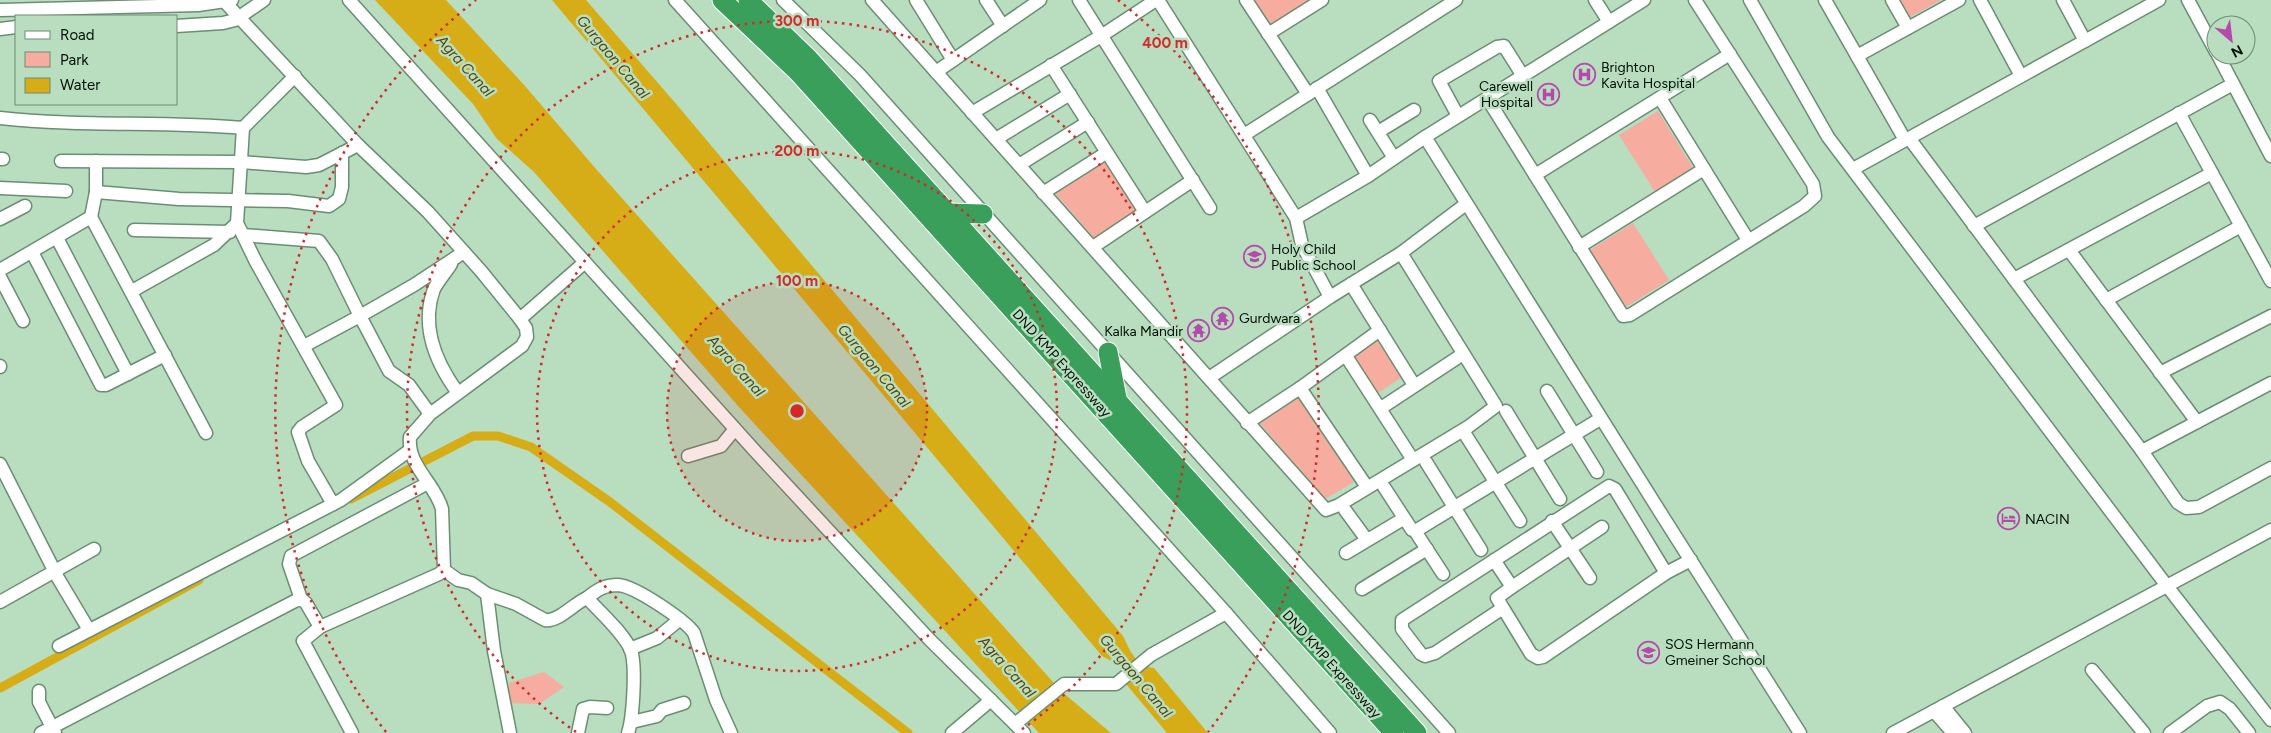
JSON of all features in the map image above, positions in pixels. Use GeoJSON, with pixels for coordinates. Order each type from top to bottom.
{"type":"FeatureCollection","features":[{"type":"Feature","properties":{"kind":"highway","name":"DND KMP Expressway"},"geometry":{"type":"LineString","coordinates":[[722,0],[810,86],[1394,733]]}},
{"type":"Feature","properties":{"kind":"highway","name":"DND KMP Expressway"},"geometry":{"type":"LineString","coordinates":[[748,0],[809,59],[1417,733]]}},
{"type":"Feature","properties":{"kind":"highway"},"geometry":{"type":"LineString","coordinates":[[948,214],[983,214]]}},
{"type":"Feature","properties":{"kind":"highway"},"geometry":{"type":"LineString","coordinates":[[1108,352],[1117,399]]}},
{"type":"Feature","properties":{"kind":"street"},"geometry":{"type":"LineString","coordinates":[[0,4],[8,0]]}},
{"type":"Feature","properties":{"kind":"street"},"geometry":{"type":"LineString","coordinates":[[178,26],[223,23],[241,17],[264,0]]}},
{"type":"Feature","properties":{"kind":"street"},"geometry":{"type":"LineString","coordinates":[[349,0],[735,430],[894,602],[1020,729],[1064,684],[1116,684],[1151,655],[1226,613]]}},
{"type":"Feature","properties":{"kind":"street"},"geometry":{"type":"LineString","coordinates":[[675,0],[1226,613],[1330,733]]}},
{"type":"Feature","properties":{"kind":"street"},"geometry":{"type":"LineString","coordinates":[[783,0],[860,75],[1448,733]]}},
{"type":"Feature","properties":{"kind":"street"},"geometry":{"type":"LineString","coordinates":[[872,0],[1093,247],[1323,509],[1332,509],[1468,427],[1496,406],[1401,253]]}},
{"type":"Feature","properties":{"kind":"street"},"geometry":{"type":"LineString","coordinates":[[916,0],[953,60]]}},
{"type":"Feature","properties":{"kind":"street"},"geometry":{"type":"LineString","coordinates":[[986,0],[1002,26]]}},
{"type":"Feature","properties":{"kind":"street"},"geometry":{"type":"LineString","coordinates":[[936,72],[1040,0]]}},
{"type":"Feature","properties":{"kind":"street"},"geometry":{"type":"LineString","coordinates":[[1079,0],[1210,208]]}},
{"type":"Feature","properties":{"kind":"street"},"geometry":{"type":"LineString","coordinates":[[972,113],[1101,36],[1157,0],[1296,218],[1302,245],[1330,297]]}},
{"type":"Feature","properties":{"kind":"street"},"geometry":{"type":"LineString","coordinates":[[1246,0],[1268,34],[1312,91],[1368,176]]}},
{"type":"Feature","properties":{"kind":"street"},"geometry":{"type":"LineString","coordinates":[[1268,34],[1322,0]]}},
{"type":"Feature","properties":{"kind":"street"},"geometry":{"type":"LineString","coordinates":[[1244,135],[1456,0]]}},
{"type":"Feature","properties":{"kind":"street"},"geometry":{"type":"LineString","coordinates":[[1595,0],[1609,22]]}},
{"type":"Feature","properties":{"kind":"street"},"geometry":{"type":"LineString","coordinates":[[1296,218],[1368,176],[1425,137],[1644,0]]}},
{"type":"Feature","properties":{"kind":"street"},"geometry":{"type":"LineString","coordinates":[[1487,98],[1579,247],[1623,316],[1626,316],[1804,206],[1815,196],[1813,184],[1695,0]]}},
{"type":"Feature","properties":{"kind":"street"},"geometry":{"type":"LineString","coordinates":[[1750,0],[1828,137],[2167,586],[2271,720]]}},
{"type":"Feature","properties":{"kind":"street"},"geometry":{"type":"LineString","coordinates":[[1824,0],[1907,139],[2014,279],[2142,451],[2178,503],[2186,508],[2199,507],[2271,468]]}},
{"type":"Feature","properties":{"kind":"street"},"geometry":{"type":"LineString","coordinates":[[1892,0],[1908,28]]}},
{"type":"Feature","properties":{"kind":"street"},"geometry":{"type":"LineString","coordinates":[[1857,56],[1959,0]]}},
{"type":"Feature","properties":{"kind":"street"},"geometry":{"type":"LineString","coordinates":[[1980,0],[2021,76]]}},
{"type":"Feature","properties":{"kind":"street"},"geometry":{"type":"LineString","coordinates":[[2063,0],[2085,41]]}},
{"type":"Feature","properties":{"kind":"street"},"geometry":{"type":"LineString","coordinates":[[1853,169],[2159,0]]}},
{"type":"Feature","properties":{"kind":"street"},"geometry":{"type":"LineString","coordinates":[[2188,0],[2206,34]]}},
{"type":"Feature","properties":{"kind":"street"},"geometry":{"type":"LineString","coordinates":[[0,10],[198,5],[227,1],[358,145],[428,212],[460,254],[520,319],[526,328],[527,337],[522,346],[430,414],[410,437],[410,452],[440,500],[444,570]]}},
{"type":"Feature","properties":{"kind":"street"},"geometry":{"type":"LineString","coordinates":[[0,29],[15,27]]}},
{"type":"Feature","properties":{"kind":"street"},"geometry":{"type":"LineString","coordinates":[[1458,116],[1439,81],[1497,47],[1504,46],[1523,76]]}},
{"type":"Feature","properties":{"kind":"street"},"geometry":{"type":"LineString","coordinates":[[1535,175],[1730,54]]}},
{"type":"Feature","properties":{"kind":"street"},"geometry":{"type":"LineString","coordinates":[[1051,65],[1145,212]]}},
{"type":"Feature","properties":{"kind":"street"},"geometry":{"type":"LineString","coordinates":[[2223,65],[2271,156]]}},
{"type":"Feature","properties":{"kind":"street"},"geometry":{"type":"LineString","coordinates":[[132,291],[214,245],[234,227],[239,200],[243,128],[295,76]]}},
{"type":"Feature","properties":{"kind":"street"},"geometry":{"type":"LineString","coordinates":[[1974,226],[2233,84]]}},
{"type":"Feature","properties":{"kind":"street"},"geometry":{"type":"LineString","coordinates":[[996,139],[1070,94]]}},
{"type":"Feature","properties":{"kind":"street"},"geometry":{"type":"LineString","coordinates":[[1660,98],[1748,240]]}},
{"type":"Feature","properties":{"kind":"street"},"geometry":{"type":"LineString","coordinates":[[1378,132],[1414,110]]}},
{"type":"Feature","properties":{"kind":"street"},"geometry":{"type":"LineString","coordinates":[[2179,113],[2271,281]]}},
{"type":"Feature","properties":{"kind":"street"},"geometry":{"type":"LineString","coordinates":[[0,118],[76,124],[243,128]]}},
{"type":"Feature","properties":{"kind":"street"},"geometry":{"type":"LineString","coordinates":[[1370,120],[1394,158]]}},
{"type":"Feature","properties":{"kind":"street"},"geometry":{"type":"LineString","coordinates":[[1019,165],[1088,122]]}},
{"type":"Feature","properties":{"kind":"street"},"geometry":{"type":"LineString","coordinates":[[1425,137],[1600,419],[1800,733]]}},
{"type":"Feature","properties":{"kind":"street"},"geometry":{"type":"LineString","coordinates":[[61,161],[241,162],[313,167],[358,145]]}},
{"type":"Feature","properties":{"kind":"street"},"geometry":{"type":"LineString","coordinates":[[96,192],[179,199],[288,201],[329,206],[335,204],[339,199],[342,187],[342,153]]}},
{"type":"Feature","properties":{"kind":"street"},"geometry":{"type":"LineString","coordinates":[[1043,193],[1106,153]]}},
{"type":"Feature","properties":{"kind":"street"},"geometry":{"type":"LineString","coordinates":[[96,161],[96,192],[91,218],[132,291],[206,433]]}},
{"type":"Feature","properties":{"kind":"street"},"geometry":{"type":"LineString","coordinates":[[1579,247],[1704,169]]}},
{"type":"Feature","properties":{"kind":"street"},"geometry":{"type":"LineString","coordinates":[[2014,279],[2212,173]]}},
{"type":"Feature","properties":{"kind":"street"},"geometry":{"type":"LineString","coordinates":[[1093,247],[1193,180]]}},
{"type":"Feature","properties":{"kind":"street"},"geometry":{"type":"LineString","coordinates":[[0,188],[66,191]]}},
{"type":"Feature","properties":{"kind":"street"},"geometry":{"type":"LineString","coordinates":[[1209,378],[1330,297],[1401,253],[1466,204]]}},
{"type":"Feature","properties":{"kind":"street"},"geometry":{"type":"LineString","coordinates":[[0,219],[25,206]]}},
{"type":"Feature","properties":{"kind":"street"},"geometry":{"type":"LineString","coordinates":[[0,270],[91,218]]}},
{"type":"Feature","properties":{"kind":"street"},"geometry":{"type":"LineString","coordinates":[[2106,300],[2241,226]]}},
{"type":"Feature","properties":{"kind":"street"},"geometry":{"type":"LineString","coordinates":[[134,230],[234,227],[243,235],[336,405],[335,408],[302,427],[298,432],[308,461],[334,504]]}},
{"type":"Feature","properties":{"kind":"street"},"geometry":{"type":"LineString","coordinates":[[243,235],[319,241],[332,259],[389,371],[409,385],[430,414]]}},
{"type":"Feature","properties":{"kind":"street"},"geometry":{"type":"LineString","coordinates":[[57,238],[128,374]]}},
{"type":"Feature","properties":{"kind":"street"},"geometry":{"type":"LineString","coordinates":[[2069,250],[2197,422]]}},
{"type":"Feature","properties":{"kind":"street"},"geometry":{"type":"LineString","coordinates":[[32,252],[101,385],[106,385],[165,355]]}},
{"type":"Feature","properties":{"kind":"street"},"geometry":{"type":"LineString","coordinates":[[304,346],[414,286],[460,254]]}},
{"type":"Feature","properties":{"kind":"street"},"geometry":{"type":"LineString","coordinates":[[458,393],[444,374],[434,352],[429,319],[434,289],[460,254]]}},
{"type":"Feature","properties":{"kind":"street"},"geometry":{"type":"LineString","coordinates":[[520,319],[584,263]]}},
{"type":"Feature","properties":{"kind":"street"},"geometry":{"type":"LineString","coordinates":[[0,278],[23,321]]}},
{"type":"Feature","properties":{"kind":"street"},"geometry":{"type":"LineString","coordinates":[[1350,284],[1414,386]]}},
{"type":"Feature","properties":{"kind":"street"},"geometry":{"type":"LineString","coordinates":[[2160,373],[2271,316]]}},
{"type":"Feature","properties":{"kind":"street"},"geometry":{"type":"LineString","coordinates":[[1247,423],[1346,356],[1380,330]]}},
{"type":"Feature","properties":{"kind":"street"},"geometry":{"type":"LineString","coordinates":[[1381,408],[1463,354]]}},
{"type":"Feature","properties":{"kind":"street"},"geometry":{"type":"LineString","coordinates":[[1346,356],[1381,408],[1412,460]]}},
{"type":"Feature","properties":{"kind":"street"},"geometry":{"type":"LineString","coordinates":[[2142,451],[2271,383]]}},
{"type":"Feature","properties":{"kind":"street"},"geometry":{"type":"LineString","coordinates":[[1300,388],[1367,487]]}},
{"type":"Feature","properties":{"kind":"street"},"geometry":{"type":"LineString","coordinates":[[1547,391],[1576,435],[1597,472]]}},
{"type":"Feature","properties":{"kind":"street"},"geometry":{"type":"LineString","coordinates":[[1506,411],[1560,499]]}},
{"type":"Feature","properties":{"kind":"street"},"geometry":{"type":"LineString","coordinates":[[1415,531],[1600,419]]}},
{"type":"Feature","properties":{"kind":"street"},"geometry":{"type":"LineString","coordinates":[[688,456],[722,446],[735,430]]}},
{"type":"Feature","properties":{"kind":"street"},"geometry":{"type":"LineString","coordinates":[[1465,434],[1520,521]]}},
{"type":"Feature","properties":{"kind":"street"},"geometry":{"type":"LineString","coordinates":[[59,646],[334,504],[358,490],[410,452]]}},
{"type":"Feature","properties":{"kind":"street"},"geometry":{"type":"LineString","coordinates":[[1426,462],[1481,550]]}},
{"type":"Feature","properties":{"kind":"street"},"geometry":{"type":"LineString","coordinates":[[0,464],[54,572],[89,630]]}},
{"type":"Feature","properties":{"kind":"street"},"geometry":{"type":"LineString","coordinates":[[320,626],[306,603],[301,599],[289,564],[291,556],[428,483]]}},
{"type":"Feature","properties":{"kind":"street"},"geometry":{"type":"LineString","coordinates":[[1384,486],[1404,519],[1415,531],[1443,574]]}},
{"type":"Feature","properties":{"kind":"street"},"geometry":{"type":"LineString","coordinates":[[1503,608],[1429,655],[1421,654],[1400,626],[1404,619],[1552,521],[1604,488],[1612,486],[1666,573]]}},
{"type":"Feature","properties":{"kind":"street"},"geometry":{"type":"LineString","coordinates":[[1344,510],[1367,540]]}},
{"type":"Feature","properties":{"kind":"street"},"geometry":{"type":"LineString","coordinates":[[1346,553],[1404,519]]}},
{"type":"Feature","properties":{"kind":"street"},"geometry":{"type":"LineString","coordinates":[[1552,521],[1590,578]]}},
{"type":"Feature","properties":{"kind":"street"},"geometry":{"type":"LineString","coordinates":[[1602,527],[1569,547],[1497,598],[1531,654],[1538,658],[1560,646],[1666,573],[1691,560]]}},
{"type":"Feature","properties":{"kind":"street"},"geometry":{"type":"LineString","coordinates":[[1893,733],[2271,530]]}},
{"type":"Feature","properties":{"kind":"street"},"geometry":{"type":"LineString","coordinates":[[0,602],[94,549]]}},
{"type":"Feature","properties":{"kind":"street"},"geometry":{"type":"LineString","coordinates":[[1362,589],[1427,549]]}},
{"type":"Feature","properties":{"kind":"street"},"geometry":{"type":"LineString","coordinates":[[1494,560],[1512,587]]}},
{"type":"Feature","properties":{"kind":"street"},"geometry":{"type":"LineString","coordinates":[[444,570],[458,580],[476,585],[487,594],[516,604],[550,621],[602,587],[624,586],[690,627],[694,633],[716,700],[731,733]]}},
{"type":"Feature","properties":{"kind":"street"},"geometry":{"type":"LineString","coordinates":[[352,733],[304,645],[304,638],[320,626],[439,574],[444,570]]}},
{"type":"Feature","properties":{"kind":"street"},"geometry":{"type":"LineString","coordinates":[[487,594],[494,651],[510,733]]}},
{"type":"Feature","properties":{"kind":"street"},"geometry":{"type":"LineString","coordinates":[[587,598],[630,649],[634,663],[630,727],[657,716],[662,710],[684,703]]}},
{"type":"Feature","properties":{"kind":"street"},"geometry":{"type":"LineString","coordinates":[[39,691],[39,702],[49,731],[301,599]]}},
{"type":"Feature","properties":{"kind":"street"},"geometry":{"type":"LineString","coordinates":[[630,649],[657,638],[679,620]]}},
{"type":"Feature","properties":{"kind":"street"},"geometry":{"type":"LineString","coordinates":[[2092,670],[2144,733]]}},
{"type":"Feature","properties":{"kind":"street"},"geometry":{"type":"LineString","coordinates":[[952,733],[992,700]]}},
{"type":"Feature","properties":{"kind":"street"},"geometry":{"type":"LineString","coordinates":[[2170,733],[2207,706],[2220,702],[2230,709],[2249,733]]}},
{"type":"Feature","properties":{"kind":"street"},"geometry":{"type":"LineString","coordinates":[[578,733],[583,709],[590,707],[607,708]]}},
{"type":"Feature","properties":{"kind":"street"},"geometry":{"type":"LineString","coordinates":[[1939,708],[1957,732]]}},
{"type":"Feature","properties":{"kind":"green space"},"geometry":{"type":"Polygon","coordinates":[[[1251,0],[1312,0],[1268,27],[1251,0]]]}},
{"type":"Feature","properties":{"kind":"green space"},"geometry":{"type":"Polygon","coordinates":[[[1900,0],[1941,0],[1910,17],[1900,0]]]}},
{"type":"Feature","properties":{"kind":"green space"},"geometry":{"type":"Polygon","coordinates":[[[1658,111],[1693,168],[1655,192],[1619,135],[1658,111]]]}},
{"type":"Feature","properties":{"kind":"green space"},"geometry":{"type":"Polygon","coordinates":[[[1105,158],[1138,210],[1094,238],[1053,191],[1105,158]]]}},
{"type":"Feature","properties":{"kind":"green space"},"geometry":{"type":"Polygon","coordinates":[[[1633,223],[1669,280],[1626,307],[1590,250],[1633,223]]]}},
{"type":"Feature","properties":{"kind":"green space"},"geometry":{"type":"Polygon","coordinates":[[[1376,339],[1402,377],[1378,393],[1352,355],[1376,339]]]}},
{"type":"Feature","properties":{"kind":"green space"},"geometry":{"type":"Polygon","coordinates":[[[1299,392],[1354,482],[1325,499],[1257,420],[1299,392]]]}},
{"type":"Feature","properties":{"kind":"green space"},"geometry":{"type":"Polygon","coordinates":[[[544,672],[564,687],[539,704],[509,703],[509,683],[544,672]]]}},
{"type":"Feature","properties":{"kind":"water","name":"Agra Canal"},"geometry":{"type":"Polygon","coordinates":[[[375,0],[446,0],[525,86],[596,169],[1061,691],[1111,733],[1039,733],[739,407],[534,172],[497,139],[473,104],[375,0]]]}},
{"type":"Feature","properties":{"kind":"water","name":"Gurgaon Canal"},"geometry":{"type":"Polygon","coordinates":[[[552,0],[586,0],[677,105],[1123,636],[1134,657],[1148,667],[1154,668],[1208,733],[1167,733],[1126,684],[1133,679],[1124,668],[1102,656],[552,0]]]}},
{"type":"Feature","properties":{"kind":"waterway"},"geometry":{"type":"LineString","coordinates":[[351,499],[473,436],[498,436],[531,447],[610,502],[908,733]]}},
{"type":"Feature","properties":{"kind":"waterway"},"geometry":{"type":"LineString","coordinates":[[0,688],[199,580]]}},
{"type":"Feature","properties":{"kind":"place","name":"Brighton Kavita Hospital"},"geometry":{"type":"Point","coordinates":[1585,75]}},
{"type":"Feature","properties":{"kind":"place","name":"Carewell Hospital"},"geometry":{"type":"Point","coordinates":[1549,94]}},
{"type":"Feature","properties":{"kind":"place","name":"Holy Child Public School"},"geometry":{"type":"Point","coordinates":[1255,257]}},
{"type":"Feature","properties":{"kind":"place","name":"Gurdwara"},"geometry":{"type":"Point","coordinates":[1223,318]}},
{"type":"Feature","properties":{"kind":"place","name":"Kalka Mandir"},"geometry":{"type":"Point","coordinates":[1199,331]}},
{"type":"Feature","properties":{"kind":"place","name":"NACIN"},"geometry":{"type":"Point","coordinates":[2009,519]}},
{"type":"Feature","properties":{"kind":"place","name":"SOS Hermann Gmeiner School"},"geometry":{"type":"Point","coordinates":[1649,652]}}]}
